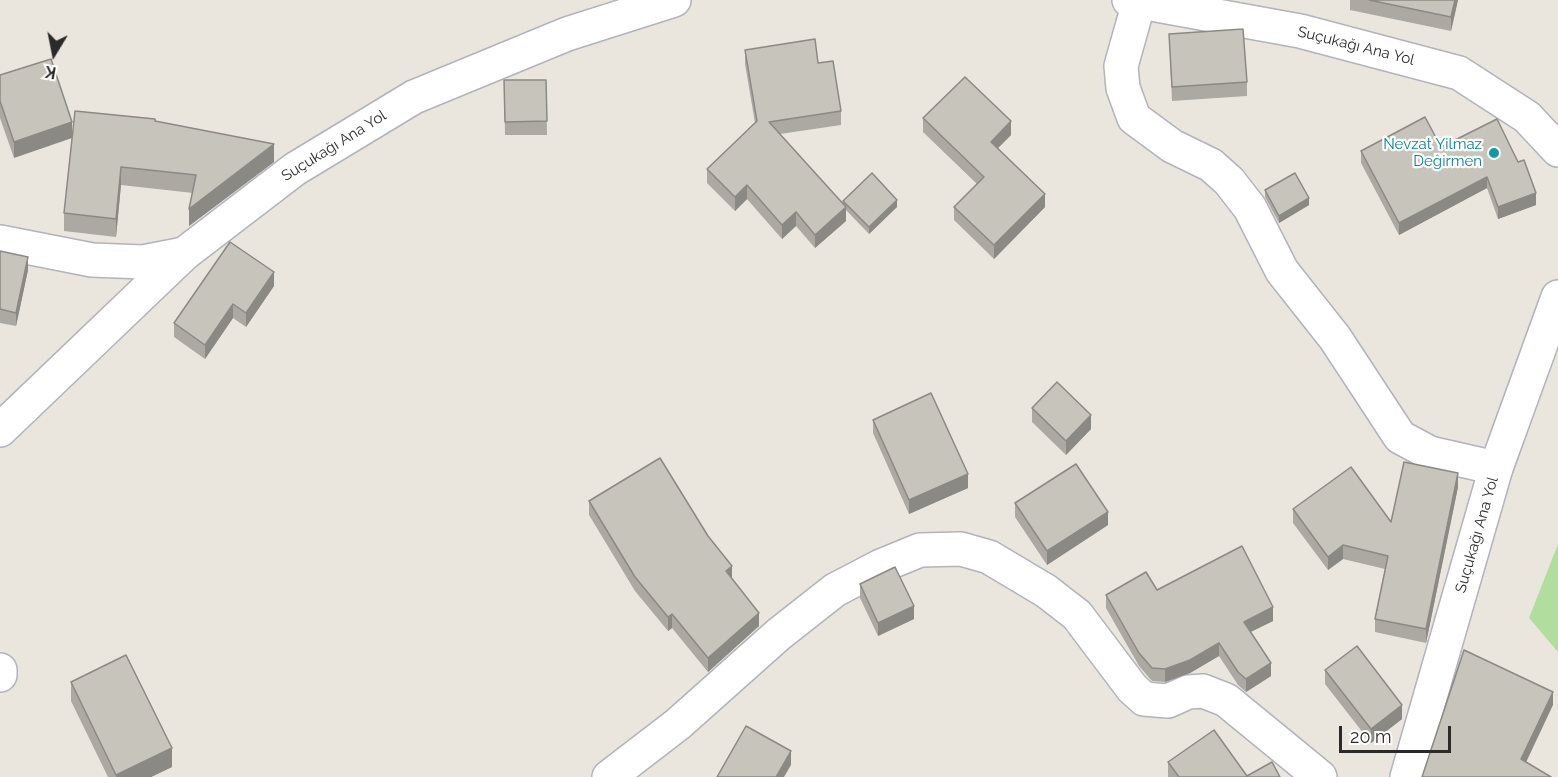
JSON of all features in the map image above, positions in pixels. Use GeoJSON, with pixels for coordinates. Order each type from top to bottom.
{"type":"FeatureCollection","features":[{"type":"Feature","properties":{"kind":"street","name":"Suçukağı Ana Yol"},"geometry":{"type":"LineString","coordinates":[[0,242],[92,260],[142,262],[184,254],[296,169],[414,97],[567,34],[674,0]]}},
{"type":"Feature","properties":{"kind":"street","name":"Suçukağı Ana Yol"},"geometry":{"type":"LineString","coordinates":[[1134,1],[1300,31],[1459,73],[1527,117],[1558,150]]}},
{"type":"Feature","properties":{"kind":"street"},"geometry":{"type":"LineString","coordinates":[[1134,1],[1121,66],[1123,88],[1134,118],[1172,146],[1210,165],[1229,181],[1250,208],[1282,271],[1335,338],[1400,437],[1430,453],[1496,468]]}},
{"type":"Feature","properties":{"kind":"street"},"geometry":{"type":"LineString","coordinates":[[0,430],[184,254]]}},
{"type":"Feature","properties":{"kind":"street","name":"Suçukağı Ana Yol"},"geometry":{"type":"LineString","coordinates":[[1407,777],[1496,468],[1558,297]]}},
{"type":"Feature","properties":{"kind":"street"},"geometry":{"type":"LineString","coordinates":[[609,777],[678,723],[779,634],[835,590],[881,566],[920,550],[961,549],[989,557],[1046,591],[1077,615],[1132,688],[1144,699],[1168,701],[1188,692],[1203,690],[1226,700],[1320,777]]}},
{"type":"Feature","properties":{"kind":"green space"},"geometry":{"type":"Polygon","coordinates":[[[1558,544],[1558,652],[1529,618],[1558,544]]]}},
{"type":"Feature","properties":{"kind":"building"},"geometry":{"type":"Polygon","coordinates":[[[1369,0],[1455,0],[1451,17],[1369,0]]]}},
{"type":"Feature","properties":{"kind":"building"},"geometry":{"type":"Polygon","coordinates":[[[1243,29],[1247,82],[1172,87],[1169,34],[1243,29]]]}},
{"type":"Feature","properties":{"kind":"building"},"geometry":{"type":"Polygon","coordinates":[[[815,39],[818,63],[833,61],[841,111],[769,122],[846,207],[815,235],[796,212],[782,225],[747,185],[735,197],[707,169],[757,121],[745,50],[815,39]]]}},
{"type":"Feature","properties":{"kind":"building"},"geometry":{"type":"Polygon","coordinates":[[[51,59],[72,122],[14,142],[0,101],[0,75],[51,59]]]}},
{"type":"Feature","properties":{"kind":"building"},"geometry":{"type":"Polygon","coordinates":[[[965,77],[1011,121],[991,142],[1045,194],[994,245],[954,207],[984,177],[923,118],[965,77]]]}},
{"type":"Feature","properties":{"kind":"building"},"geometry":{"type":"Polygon","coordinates":[[[504,80],[546,80],[547,121],[505,122],[504,80]]]}},
{"type":"Feature","properties":{"kind":"building"},"geometry":{"type":"Polygon","coordinates":[[[75,111],[155,119],[155,121],[274,144],[189,209],[196,175],[121,167],[116,219],[64,213],[75,111]]]}},
{"type":"Feature","properties":{"kind":"building"},"geometry":{"type":"Polygon","coordinates":[[[1425,117],[1441,147],[1497,119],[1518,162],[1524,160],[1536,193],[1498,207],[1487,177],[1399,223],[1361,151],[1425,117]]]}},
{"type":"Feature","properties":{"kind":"building"},"geometry":{"type":"Polygon","coordinates":[[[872,173],[897,200],[869,227],[843,201],[872,173]]]}},
{"type":"Feature","properties":{"kind":"building"},"geometry":{"type":"Polygon","coordinates":[[[1295,173],[1309,198],[1279,216],[1265,190],[1295,173]]]}},
{"type":"Feature","properties":{"kind":"building"},"geometry":{"type":"Polygon","coordinates":[[[230,242],[274,272],[246,313],[233,304],[205,345],[174,323],[230,242]]]}},
{"type":"Feature","properties":{"kind":"building"},"geometry":{"type":"Polygon","coordinates":[[[0,251],[28,257],[16,313],[0,309],[0,251]]]}},
{"type":"Feature","properties":{"kind":"building"},"geometry":{"type":"Polygon","coordinates":[[[1057,382],[1091,415],[1066,441],[1032,408],[1057,382]]]}},
{"type":"Feature","properties":{"kind":"building"},"geometry":{"type":"Polygon","coordinates":[[[931,393],[968,474],[909,500],[873,420],[931,393]]]}},
{"type":"Feature","properties":{"kind":"building"},"geometry":{"type":"Polygon","coordinates":[[[660,458],[708,536],[732,566],[726,571],[759,613],[708,658],[672,614],[668,617],[635,577],[589,501],[660,458]]]}},
{"type":"Feature","properties":{"kind":"building"},"geometry":{"type":"Polygon","coordinates":[[[1404,462],[1458,473],[1426,629],[1375,619],[1388,556],[1343,545],[1328,557],[1293,509],[1351,467],[1391,522],[1404,462]]]}},
{"type":"Feature","properties":{"kind":"building"},"geometry":{"type":"Polygon","coordinates":[[[1076,464],[1108,512],[1047,551],[1015,503],[1076,464]]]}},
{"type":"Feature","properties":{"kind":"building"},"geometry":{"type":"Polygon","coordinates":[[[1242,546],[1273,607],[1244,622],[1271,663],[1246,679],[1238,672],[1219,643],[1190,660],[1165,669],[1152,668],[1139,653],[1106,595],[1146,572],[1157,590],[1242,546]]]}},
{"type":"Feature","properties":{"kind":"building"},"geometry":{"type":"Polygon","coordinates":[[[895,567],[914,606],[878,623],[860,584],[895,567]]]}},
{"type":"Feature","properties":{"kind":"building"},"geometry":{"type":"Polygon","coordinates":[[[1357,646],[1402,705],[1371,729],[1325,670],[1357,646]]]}},
{"type":"Feature","properties":{"kind":"building"},"geometry":{"type":"Polygon","coordinates":[[[1464,650],[1553,692],[1521,759],[1551,777],[1422,777],[1464,650]]]}},
{"type":"Feature","properties":{"kind":"building"},"geometry":{"type":"Polygon","coordinates":[[[126,655],[172,748],[116,775],[71,682],[126,655]]]}},
{"type":"Feature","properties":{"kind":"building"},"geometry":{"type":"Polygon","coordinates":[[[746,726],[791,751],[776,777],[717,777],[746,726]]]}},
{"type":"Feature","properties":{"kind":"building"},"geometry":{"type":"Polygon","coordinates":[[[1214,730],[1247,776],[1272,762],[1280,777],[1179,777],[1168,762],[1214,730]]]}},
{"type":"Feature","properties":{"kind":"place","name":"Nevzat Yilmaz Değirmen"},"geometry":{"type":"Point","coordinates":[1494,153]}}]}
